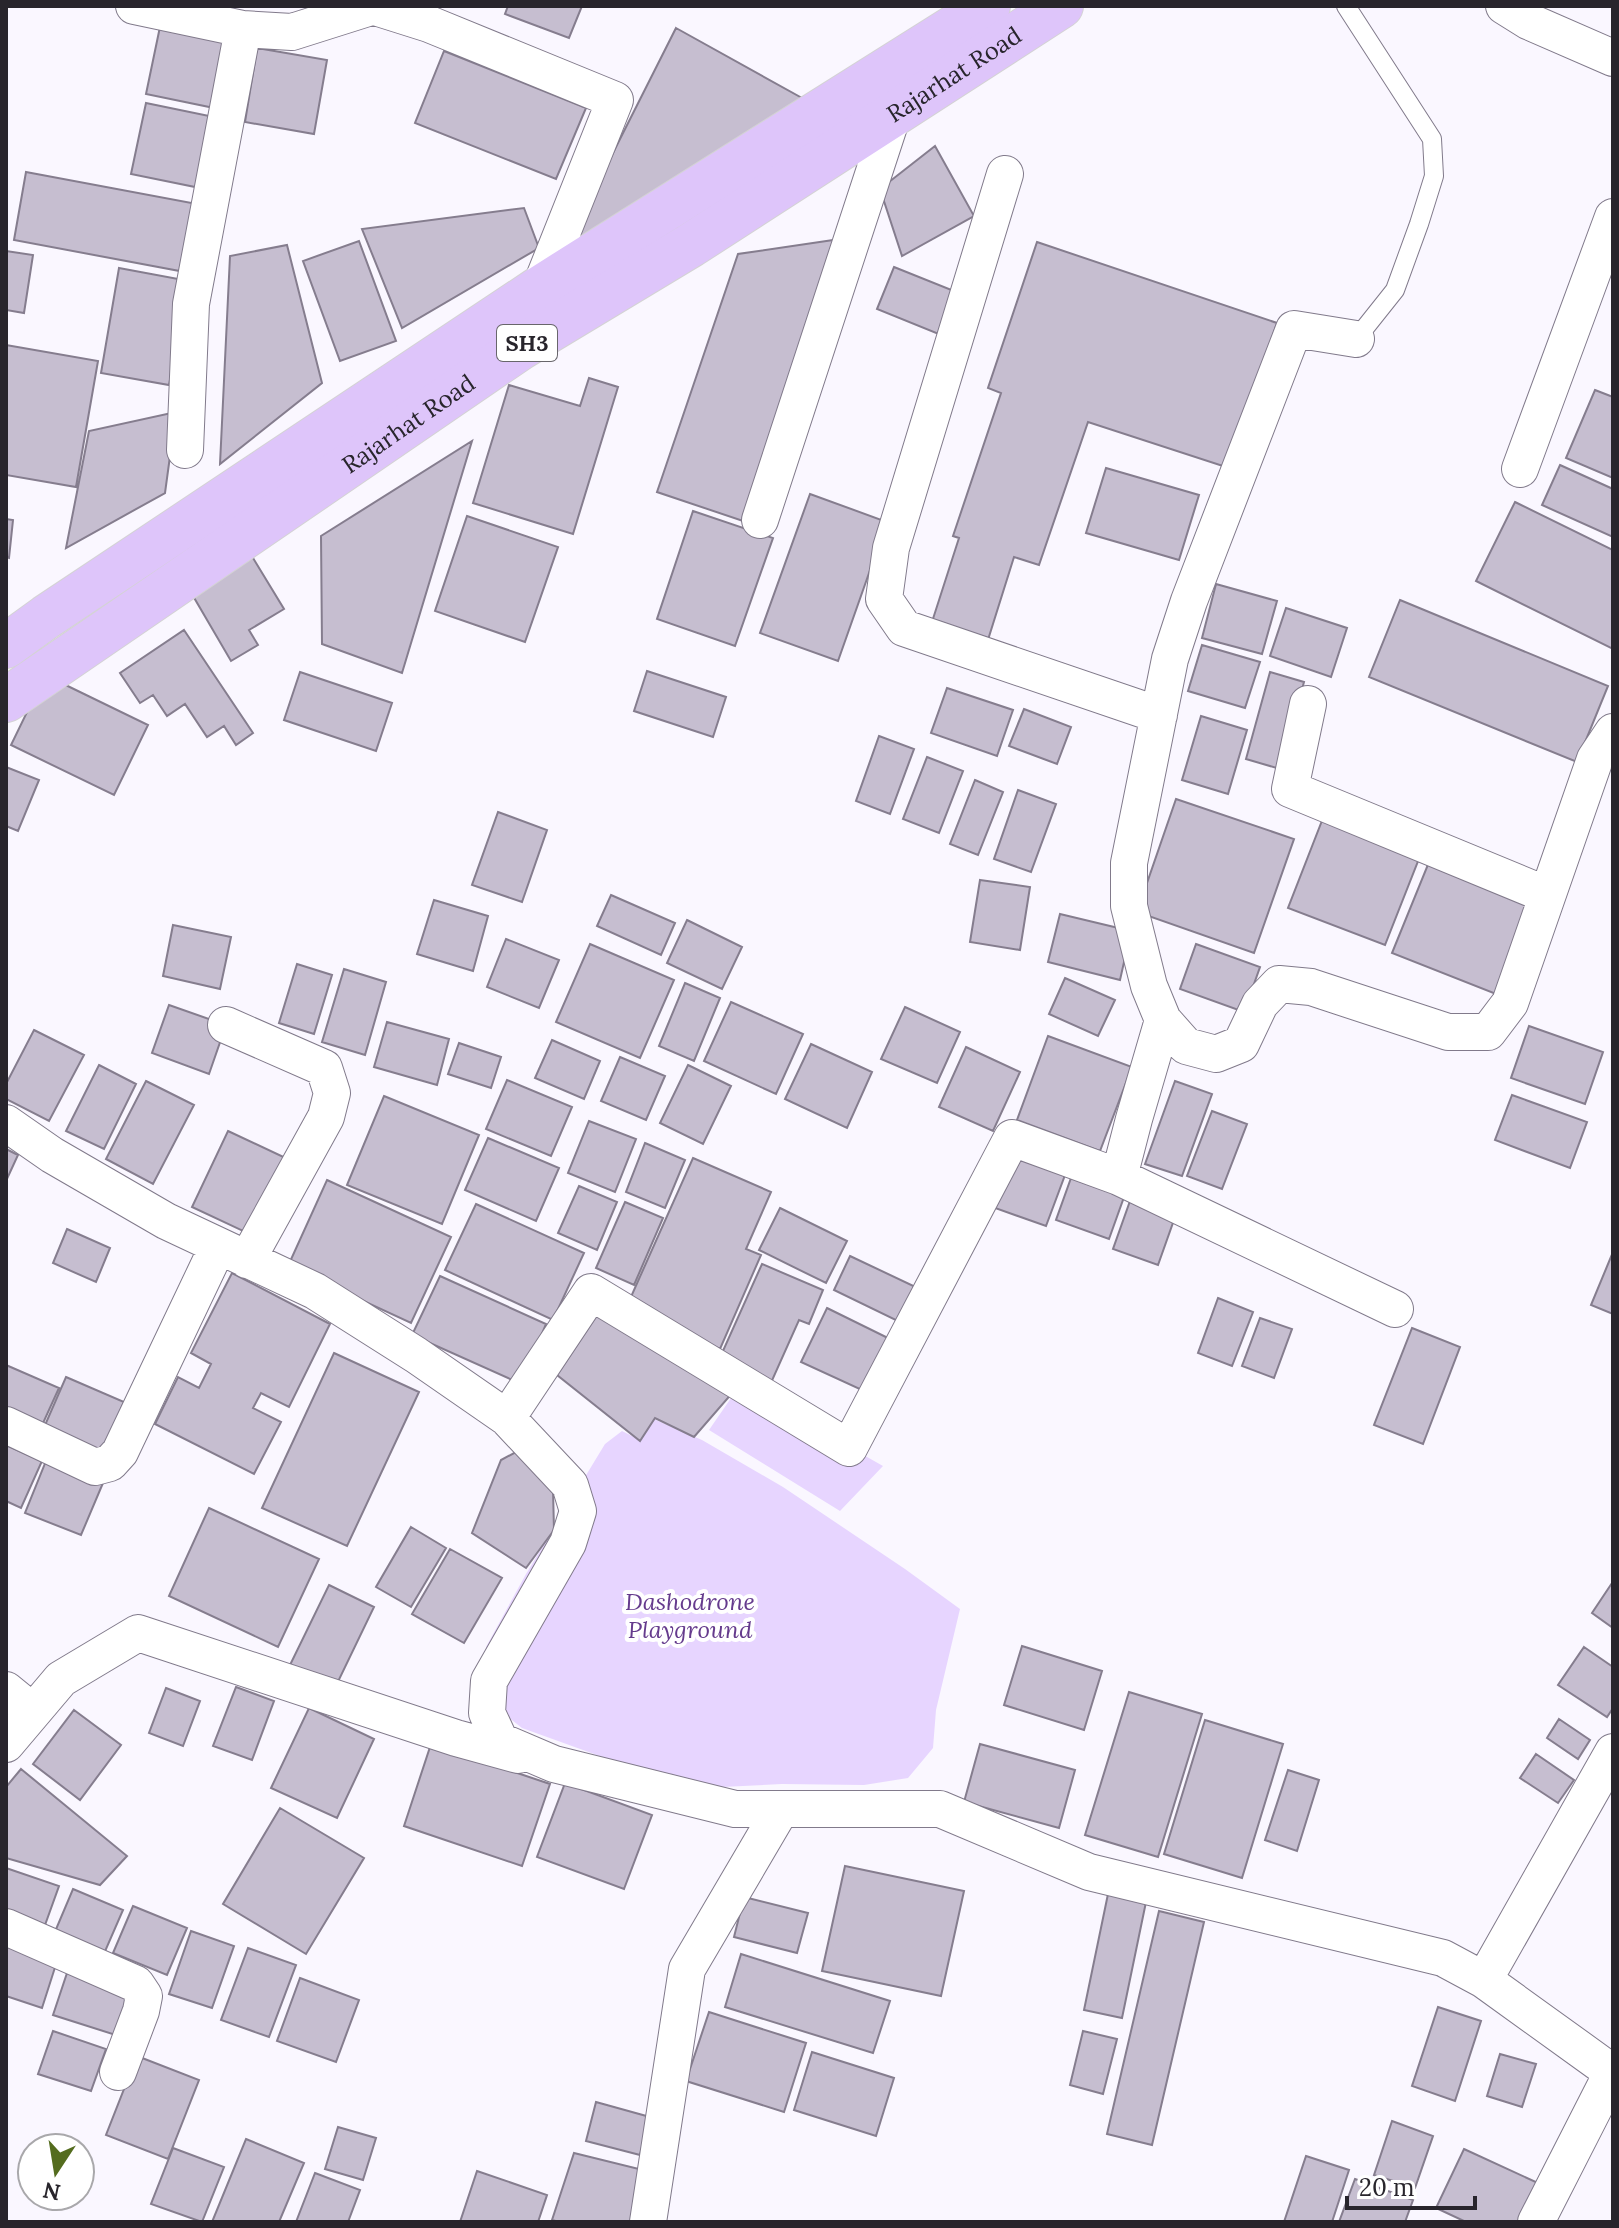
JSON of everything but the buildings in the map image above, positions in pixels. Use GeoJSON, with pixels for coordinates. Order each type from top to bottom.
{"type":"FeatureCollection","features":[{"type":"Feature","properties":{"kind":"main road","name":"Rajarhat Road"},"geometry":{"type":"LineString","coordinates":[[6,646],[540,288],[988,6]]}},
{"type":"Feature","properties":{"kind":"main road","name":"Rajarhat Road"},"geometry":{"type":"LineString","coordinates":[[6,700],[520,348],[691,245],[1061,6]]}},
{"type":"Feature","properties":{"kind":"street"},"geometry":{"type":"LineString","coordinates":[[134,6],[243,29],[292,32],[372,6],[429,24],[615,100],[540,288]]}},
{"type":"Feature","properties":{"kind":"street"},"geometry":{"type":"LineString","coordinates":[[1504,6],[1528,21],[1613,58]]}},
{"type":"Feature","properties":{"kind":"street"},"geometry":{"type":"LineString","coordinates":[[185,450],[191,304],[243,29]]}},
{"type":"Feature","properties":{"kind":"street"},"geometry":{"type":"LineString","coordinates":[[760,520],[893,114]]}},
{"type":"Feature","properties":{"kind":"street"},"geometry":{"type":"LineString","coordinates":[[1005,174],[891,548],[884,599],[904,628],[1159,715]]}},
{"type":"Feature","properties":{"kind":"street"},"geometry":{"type":"LineString","coordinates":[[1520,469],[1613,217]]}},
{"type":"Feature","properties":{"kind":"street"},"geometry":{"type":"LineString","coordinates":[[1356,339],[1294,329],[1189,601],[1170,659],[1129,863],[1129,906],[1149,986],[1163,1020],[1186,1046],[1216,1054],[1241,1044],[1260,1004],[1279,984],[1311,987],[1448,1032],[1488,1032],[1510,1003],[1595,759],[1613,732]]}},
{"type":"Feature","properties":{"kind":"street"},"geometry":{"type":"LineString","coordinates":[[1308,704],[1290,789],[1547,895]]}},
{"type":"Feature","properties":{"kind":"street"},"geometry":{"type":"LineString","coordinates":[[1119,1177],[1163,1020]]}},
{"type":"Feature","properties":{"kind":"street"},"geometry":{"type":"LineString","coordinates":[[6,1425],[95,1467],[110,1463],[120,1452],[232,1253],[326,1117],[332,1093],[324,1068],[226,1025]]}},
{"type":"Feature","properties":{"kind":"street"},"geometry":{"type":"LineString","coordinates":[[6,1123],[52,1155],[166,1221],[315,1291],[416,1355],[507,1418],[570,1485],[578,1511],[568,1543],[489,1681],[487,1713],[500,1741],[554,1764]]}},
{"type":"Feature","properties":{"kind":"street"},"geometry":{"type":"LineString","coordinates":[[507,1418],[591,1292],[849,1448],[1012,1138],[1119,1177],[1395,1309]]}},
{"type":"Feature","properties":{"kind":"street"},"geometry":{"type":"LineString","coordinates":[[6,1744],[20,1701],[138,1633],[456,1738],[554,1764],[735,1809],[940,1809],[1089,1872],[1443,1958],[1484,1980],[1613,2073],[1536,2222]]}},
{"type":"Feature","properties":{"kind":"street"},"geometry":{"type":"LineString","coordinates":[[1484,1980],[1613,1752]]}},
{"type":"Feature","properties":{"kind":"street"},"geometry":{"type":"LineString","coordinates":[[648,2222],[687,1969],[781,1809]]}},
{"type":"Feature","properties":{"kind":"street"},"geometry":{"type":"LineString","coordinates":[[6,1927],[136,1984],[144,1996],[141,2011],[118,2072]]}},
{"type":"Feature","properties":{"kind":"lane"},"geometry":{"type":"LineString","coordinates":[[1346,6],[1432,139],[1434,176],[1395,290],[1356,339]]}},
{"type":"Feature","properties":{"kind":"green space"},"geometry":{"type":"Polygon","coordinates":[[[740,1385],[883,1466],[840,1511],[709,1430],[740,1385]]]}},
{"type":"Feature","properties":{"kind":"green space","name":"Dashodrone Playground"},"geometry":{"type":"Polygon","coordinates":[[[640,1413],[702,1440],[783,1487],[960,1609],[936,1710],[933,1748],[908,1778],[864,1785],[722,1787],[608,1759],[522,1728],[494,1706],[486,1686],[486,1647],[526,1574],[605,1444],[622,1431],[640,1440],[640,1413]]]}}]}
